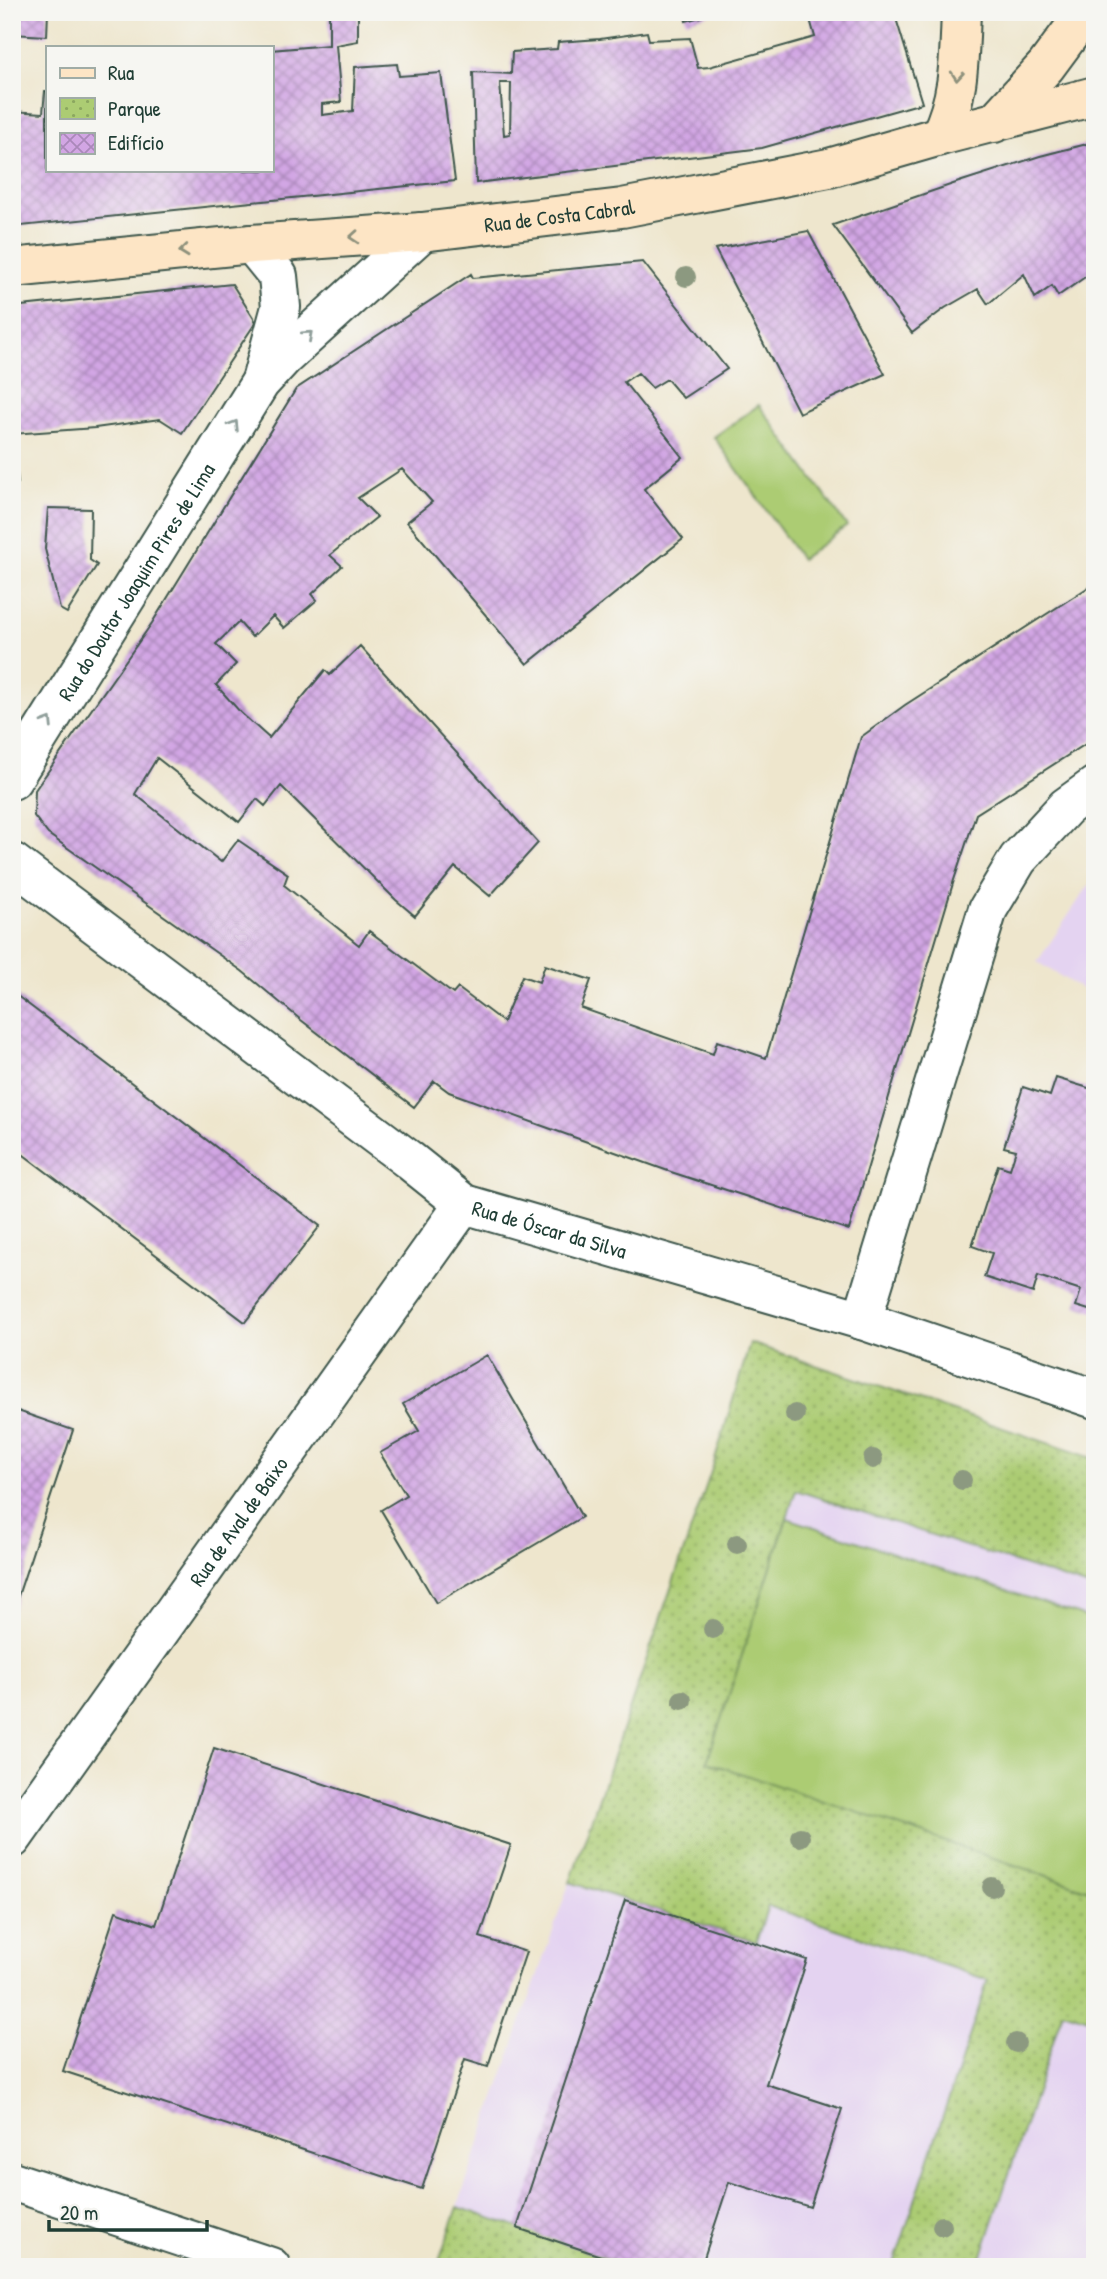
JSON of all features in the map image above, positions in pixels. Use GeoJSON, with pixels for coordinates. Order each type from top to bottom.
{"type":"FeatureCollection","features":[{"type":"Feature","properties":{"kind":"main road"},"geometry":{"type":"LineString","coordinates":[[940,136],[951,114],[958,81],[961,12]]}},
{"type":"Feature","properties":{"kind":"main road"},"geometry":{"type":"LineString","coordinates":[[994,123],[1046,66],[1084,13]]}},
{"type":"Feature","properties":{"kind":"main road","name":"Rua de Costa Cabral"},"geometry":{"type":"LineString","coordinates":[[12,268],[252,244],[422,232],[622,208],[828,168],[1095,96]]}},
{"type":"Feature","properties":{"kind":"street","name":"Rua do Doutor Joaquim Pires de Lima"},"geometry":{"type":"LineString","coordinates":[[12,779],[260,383],[283,358],[422,232]]}},
{"type":"Feature","properties":{"kind":"street","name":"Rua do Doutor Joaquim Pires de Lima"},"geometry":{"type":"LineString","coordinates":[[252,244],[278,276],[281,307],[260,383]]}},
{"type":"Feature","properties":{"kind":"street"},"geometry":{"type":"LineString","coordinates":[[862,1320],[988,908],[1018,859],[1066,807],[1095,786]]}},
{"type":"Feature","properties":{"kind":"street","name":"Rua de Óscar da Silva"},"geometry":{"type":"LineString","coordinates":[[12,862],[464,1204],[862,1320],[1095,1399]]}},
{"type":"Feature","properties":{"kind":"street","name":"Rua de Aval de Baixo"},"geometry":{"type":"LineString","coordinates":[[12,1839],[464,1204]]}},
{"type":"Feature","properties":{"kind":"street"},"geometry":{"type":"LineString","coordinates":[[12,2181],[271,2267]]}},
{"type":"Feature","properties":{"kind":"shaded area"},"geometry":{"type":"Polygon","coordinates":[[[1095,876],[1095,997],[1037,962],[1095,876]]]}},
{"type":"Feature","properties":{"kind":"shaded area"},"geometry":{"type":"Polygon","coordinates":[[[750,1343],[1095,1459],[1095,2267],[446,2267],[438,2264],[714,1463],[750,1343]]]}},
{"type":"Feature","properties":{"kind":"green space"},"geometry":{"type":"Polygon","coordinates":[[[759,405],[847,526],[801,559],[714,437],[759,405]]]}},
{"type":"Feature","properties":{"kind":"green space"},"geometry":{"type":"Polygon","coordinates":[[[750,1343],[1095,1459],[1095,1589],[796,1490],[707,1762],[1095,1892],[1095,2021],[1063,2011],[978,2267],[893,2267],[988,1980],[768,1906],[756,1942],[570,1882],[714,1463],[750,1343]]]}},
{"type":"Feature","properties":{"kind":"green space"},"geometry":{"type":"Polygon","coordinates":[[[787,1518],[1095,1620],[1095,1892],[706,1763],[787,1518]]]}},
{"type":"Feature","properties":{"kind":"green space"},"geometry":{"type":"Polygon","coordinates":[[[458,2207],[634,2267],[446,2267],[438,2264],[458,2207]]]}},
{"type":"Feature","properties":{"kind":"building"},"geometry":{"type":"Polygon","coordinates":[[[12,12],[48,12],[47,36],[12,34],[12,12]]]}},
{"type":"Feature","properties":{"kind":"building"},"geometry":{"type":"Polygon","coordinates":[[[329,12],[358,12],[358,41],[336,45],[341,102],[322,104],[322,115],[353,111],[355,67],[397,64],[399,76],[441,73],[455,181],[12,227],[12,111],[43,113],[45,91],[46,172],[273,172],[273,50],[329,45],[329,12]]]}},
{"type":"Feature","properties":{"kind":"building"},"geometry":{"type":"Polygon","coordinates":[[[684,12],[715,12],[715,13],[686,21],[684,12]]]}},
{"type":"Feature","properties":{"kind":"building"},"geometry":{"type":"Polygon","coordinates":[[[808,12],[894,12],[922,103],[762,148],[476,183],[473,72],[511,74],[512,52],[557,49],[558,42],[647,32],[649,40],[690,38],[698,68],[815,37],[808,12]],[[500,83],[504,135],[510,134],[511,83],[500,83]]]}},
{"type":"Feature","properties":{"kind":"building"},"geometry":{"type":"Polygon","coordinates":[[[1087,144],[1095,156],[1095,270],[1058,296],[1052,286],[1035,298],[1024,274],[988,304],[978,289],[945,308],[912,333],[833,225],[1040,156],[1087,144]]]}},
{"type":"Feature","properties":{"kind":"building"},"geometry":{"type":"Polygon","coordinates":[[[808,231],[885,374],[799,413],[715,249],[808,231]]]}},
{"type":"Feature","properties":{"kind":"building"},"geometry":{"type":"Polygon","coordinates":[[[643,262],[727,369],[683,398],[667,379],[652,388],[638,373],[624,382],[683,457],[644,489],[683,539],[527,664],[407,522],[432,502],[402,469],[358,498],[377,517],[330,555],[342,566],[312,594],[317,600],[284,628],[273,616],[252,637],[239,622],[216,644],[236,664],[216,685],[241,713],[269,738],[325,670],[330,675],[360,646],[538,843],[490,896],[455,867],[415,916],[281,786],[265,806],[257,799],[239,822],[157,758],[135,794],[221,862],[238,840],[288,874],[284,885],[359,945],[369,931],[453,994],[458,988],[503,1022],[522,976],[539,982],[545,965],[591,980],[581,1008],[713,1054],[717,1041],[766,1058],[861,737],[905,705],[1095,583],[1095,738],[976,814],[849,1230],[671,1172],[540,1125],[449,1092],[434,1081],[414,1107],[242,971],[48,834],[34,816],[35,790],[152,623],[296,389],[471,274],[473,278],[643,262]]]}},
{"type":"Feature","properties":{"kind":"building"},"geometry":{"type":"Polygon","coordinates":[[[232,284],[256,322],[182,433],[160,419],[95,428],[12,434],[12,307],[232,284]]]}},
{"type":"Feature","properties":{"kind":"building"},"geometry":{"type":"Polygon","coordinates":[[[12,445],[18,483],[12,484],[12,445]]]}},
{"type":"Feature","properties":{"kind":"building"},"geometry":{"type":"Polygon","coordinates":[[[48,508],[91,509],[90,560],[97,565],[67,613],[60,609],[45,549],[48,508]]]}},
{"type":"Feature","properties":{"kind":"building"},"geometry":{"type":"Polygon","coordinates":[[[12,992],[320,1226],[245,1322],[12,1146],[12,992]]]}},
{"type":"Feature","properties":{"kind":"building"},"geometry":{"type":"Polygon","coordinates":[[[1056,1078],[1095,1090],[1095,1312],[1076,1306],[1081,1290],[1038,1276],[1033,1293],[984,1277],[992,1253],[972,1246],[998,1165],[1010,1169],[1016,1150],[1004,1147],[1023,1087],[1050,1096],[1056,1078]]]}},
{"type":"Feature","properties":{"kind":"building"},"geometry":{"type":"Polygon","coordinates":[[[487,1355],[582,1517],[436,1603],[381,1510],[406,1495],[380,1453],[419,1431],[403,1404],[487,1355]]]}},
{"type":"Feature","properties":{"kind":"building"},"geometry":{"type":"Polygon","coordinates":[[[12,1409],[73,1430],[13,1611],[12,1611],[12,1409]]]}},
{"type":"Feature","properties":{"kind":"building"},"geometry":{"type":"Polygon","coordinates":[[[214,1748],[511,1845],[480,1937],[526,1952],[488,2066],[465,2059],[422,2189],[63,2071],[116,1911],[156,1925],[214,1748]]]}},
{"type":"Feature","properties":{"kind":"building"},"geometry":{"type":"Polygon","coordinates":[[[625,1900],[807,1960],[766,2084],[842,2109],[810,2207],[729,2182],[701,2267],[634,2267],[517,2228],[625,1900]]]}}]}
